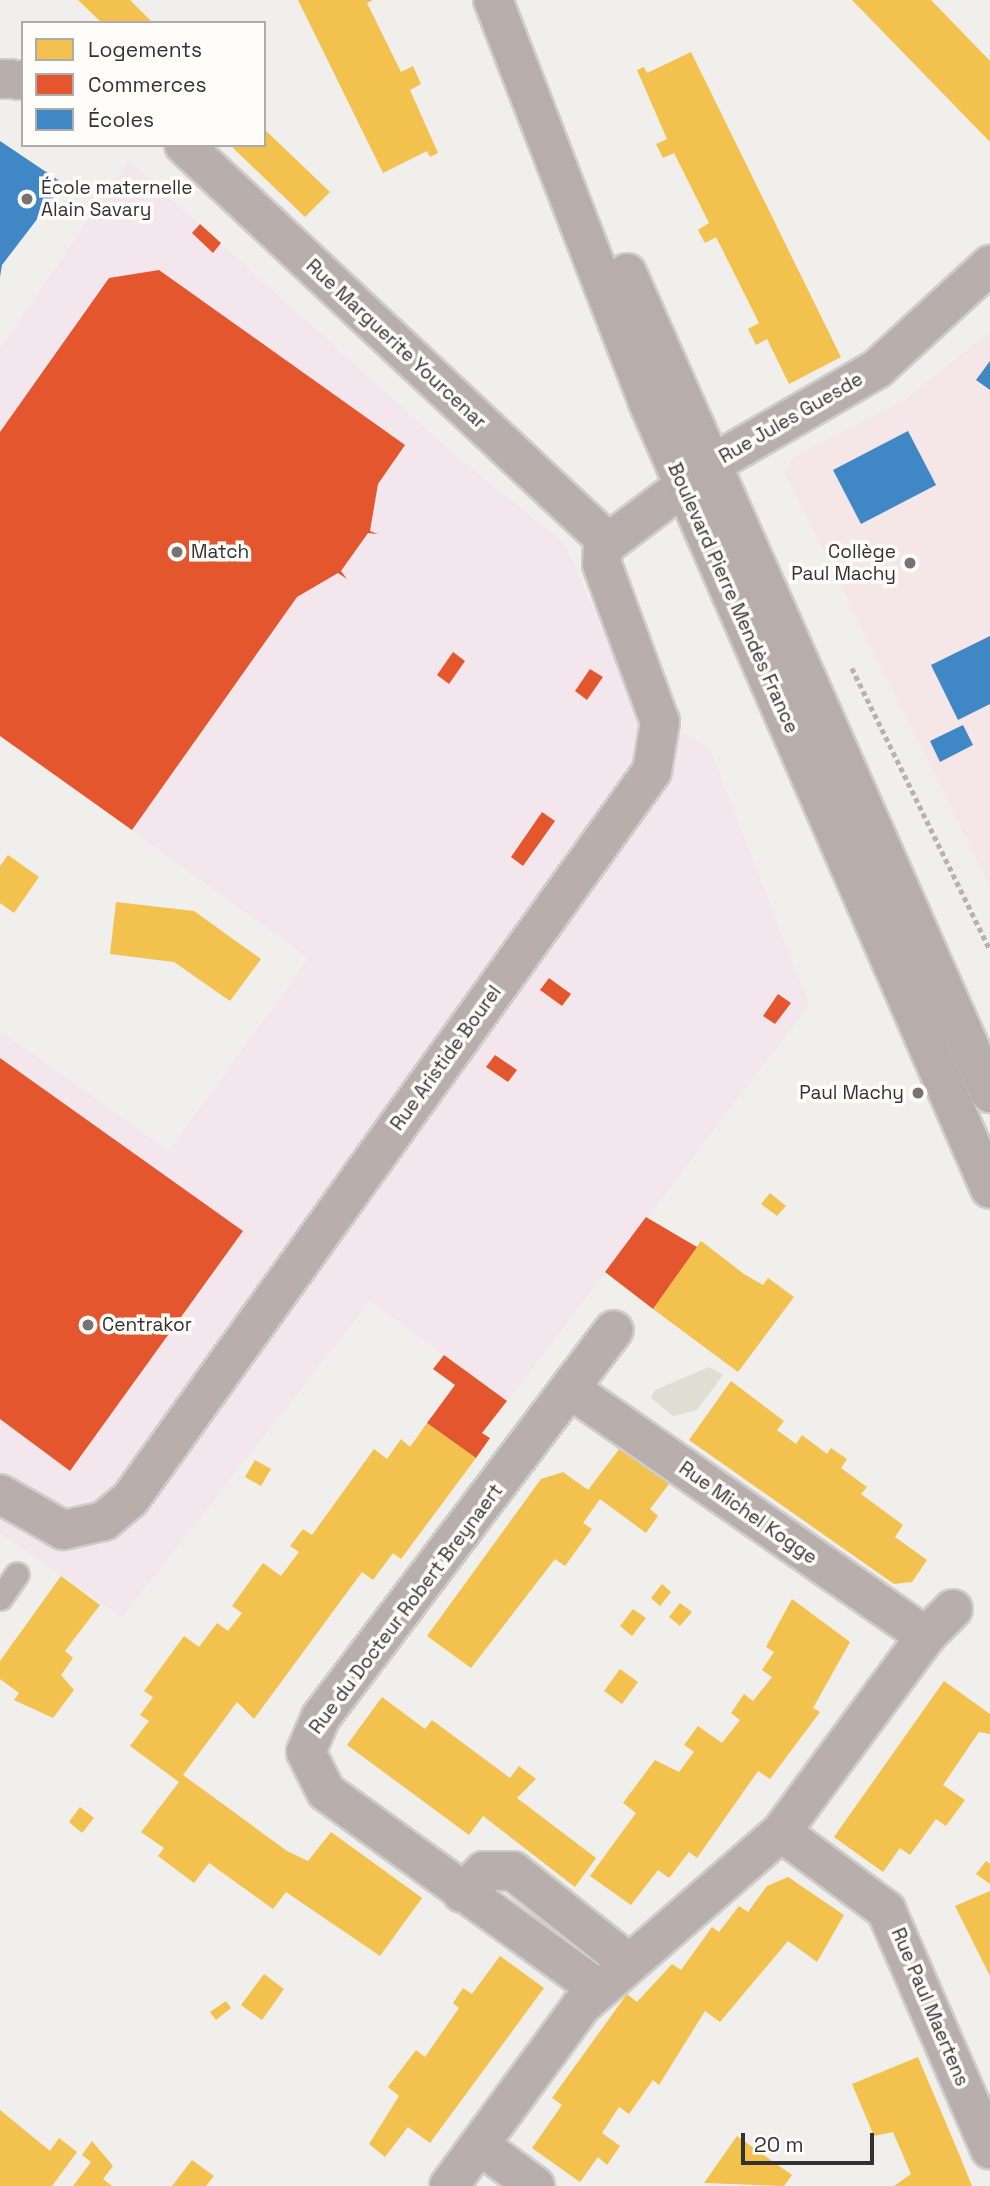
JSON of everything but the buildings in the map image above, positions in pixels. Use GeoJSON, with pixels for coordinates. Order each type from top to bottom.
{"type":"FeatureCollection","features":[{"type":"Feature","properties":{"kind":"main road","name":"Boulevard Pierre Mendès France"},"geometry":{"type":"LineString","coordinates":[[493,0],[682,483],[990,1189]]}},
{"type":"Feature","properties":{"kind":"main road","name":"Boulevard Pierre Mendès France"},"geometry":{"type":"LineString","coordinates":[[515,0],[652,332],[714,463],[990,1093]]}},
{"type":"Feature","properties":{"kind":"street"},"geometry":{"type":"LineString","coordinates":[[0,79],[21,80]]}},
{"type":"Feature","properties":{"kind":"street","name":"Rue Marguerite Yourcenar"},"geometry":{"type":"LineString","coordinates":[[186,147],[608,542]]}},
{"type":"Feature","properties":{"kind":"street","name":"Rue Jules Guesde"},"geometry":{"type":"LineString","coordinates":[[682,483],[877,369],[990,265]]}},
{"type":"Feature","properties":{"kind":"street"},"geometry":{"type":"LineString","coordinates":[[608,542],[682,483]]}},
{"type":"Feature","properties":{"kind":"street","name":"Rue Aristide Bourel"},"geometry":{"type":"LineString","coordinates":[[0,1494],[63,1530],[104,1521],[131,1498],[652,771],[660,722],[601,559],[608,542]]}},
{"type":"Feature","properties":{"kind":"street","name":"Rue du Docteur Robert Breynaert"},"geometry":{"type":"LineString","coordinates":[[597,1988],[462,1893],[326,1792],[309,1762],[308,1741],[614,1330]]}},
{"type":"Feature","properties":{"kind":"street","name":"Rue Michel Kogge"},"geometry":{"type":"LineString","coordinates":[[570,1389],[926,1636]]}},
{"type":"Feature","properties":{"kind":"street"},"geometry":{"type":"LineString","coordinates":[[449,2186],[482,2147],[597,1988],[780,1832],[926,1636],[953,1609]]}},
{"type":"Feature","properties":{"kind":"street","name":"Rue Paul Maertens"},"geometry":{"type":"LineString","coordinates":[[780,1832],[886,1910],[990,2149]]}},
{"type":"Feature","properties":{"kind":"street"},"geometry":{"type":"LineString","coordinates":[[462,1893],[484,1871],[513,1871],[626,1961]]}},
{"type":"Feature","properties":{"kind":"street"},"geometry":{"type":"LineString","coordinates":[[482,2147],[535,2186]]}},
{"type":"Feature","properties":{"kind":"lane"},"geometry":{"type":"LineString","coordinates":[[0,1598],[17,1574]]}},
{"type":"Feature","properties":{"kind":"shaded area"},"geometry":{"type":"Polygon","coordinates":[[[129,161],[455,455],[565,544],[636,706],[710,749],[809,1005],[507,1401],[370,1301],[122,1617],[0,1533],[0,1031],[169,1151],[309,958],[0,736],[0,349],[129,161]]]}},
{"type":"Feature","properties":{"kind":"shaded area","name":"Collège Paul Machy"},"geometry":{"type":"Polygon","coordinates":[[[990,331],[990,886],[785,474],[793,457],[906,399],[990,331]]]}},
{"type":"Feature","properties":{"kind":"shaded area"},"geometry":{"type":"Polygon","coordinates":[[[709,1367],[723,1375],[697,1410],[673,1416],[651,1398],[655,1390],[709,1367]]]}},
{"type":"Feature","properties":{"kind":"place","name":"École maternelle Alain Savary"},"geometry":{"type":"Point","coordinates":[27,199]}},
{"type":"Feature","properties":{"kind":"place","name":"Match"},"geometry":{"type":"Point","coordinates":[177,552]}},
{"type":"Feature","properties":{"kind":"place","name":"Collège Paul Machy"},"geometry":{"type":"Point","coordinates":[910,563]}},
{"type":"Feature","properties":{"kind":"place","name":"Paul Machy"},"geometry":{"type":"Point","coordinates":[918,1093]}},
{"type":"Feature","properties":{"kind":"place","name":"Centrakor"},"geometry":{"type":"Point","coordinates":[88,1325]}}]}
